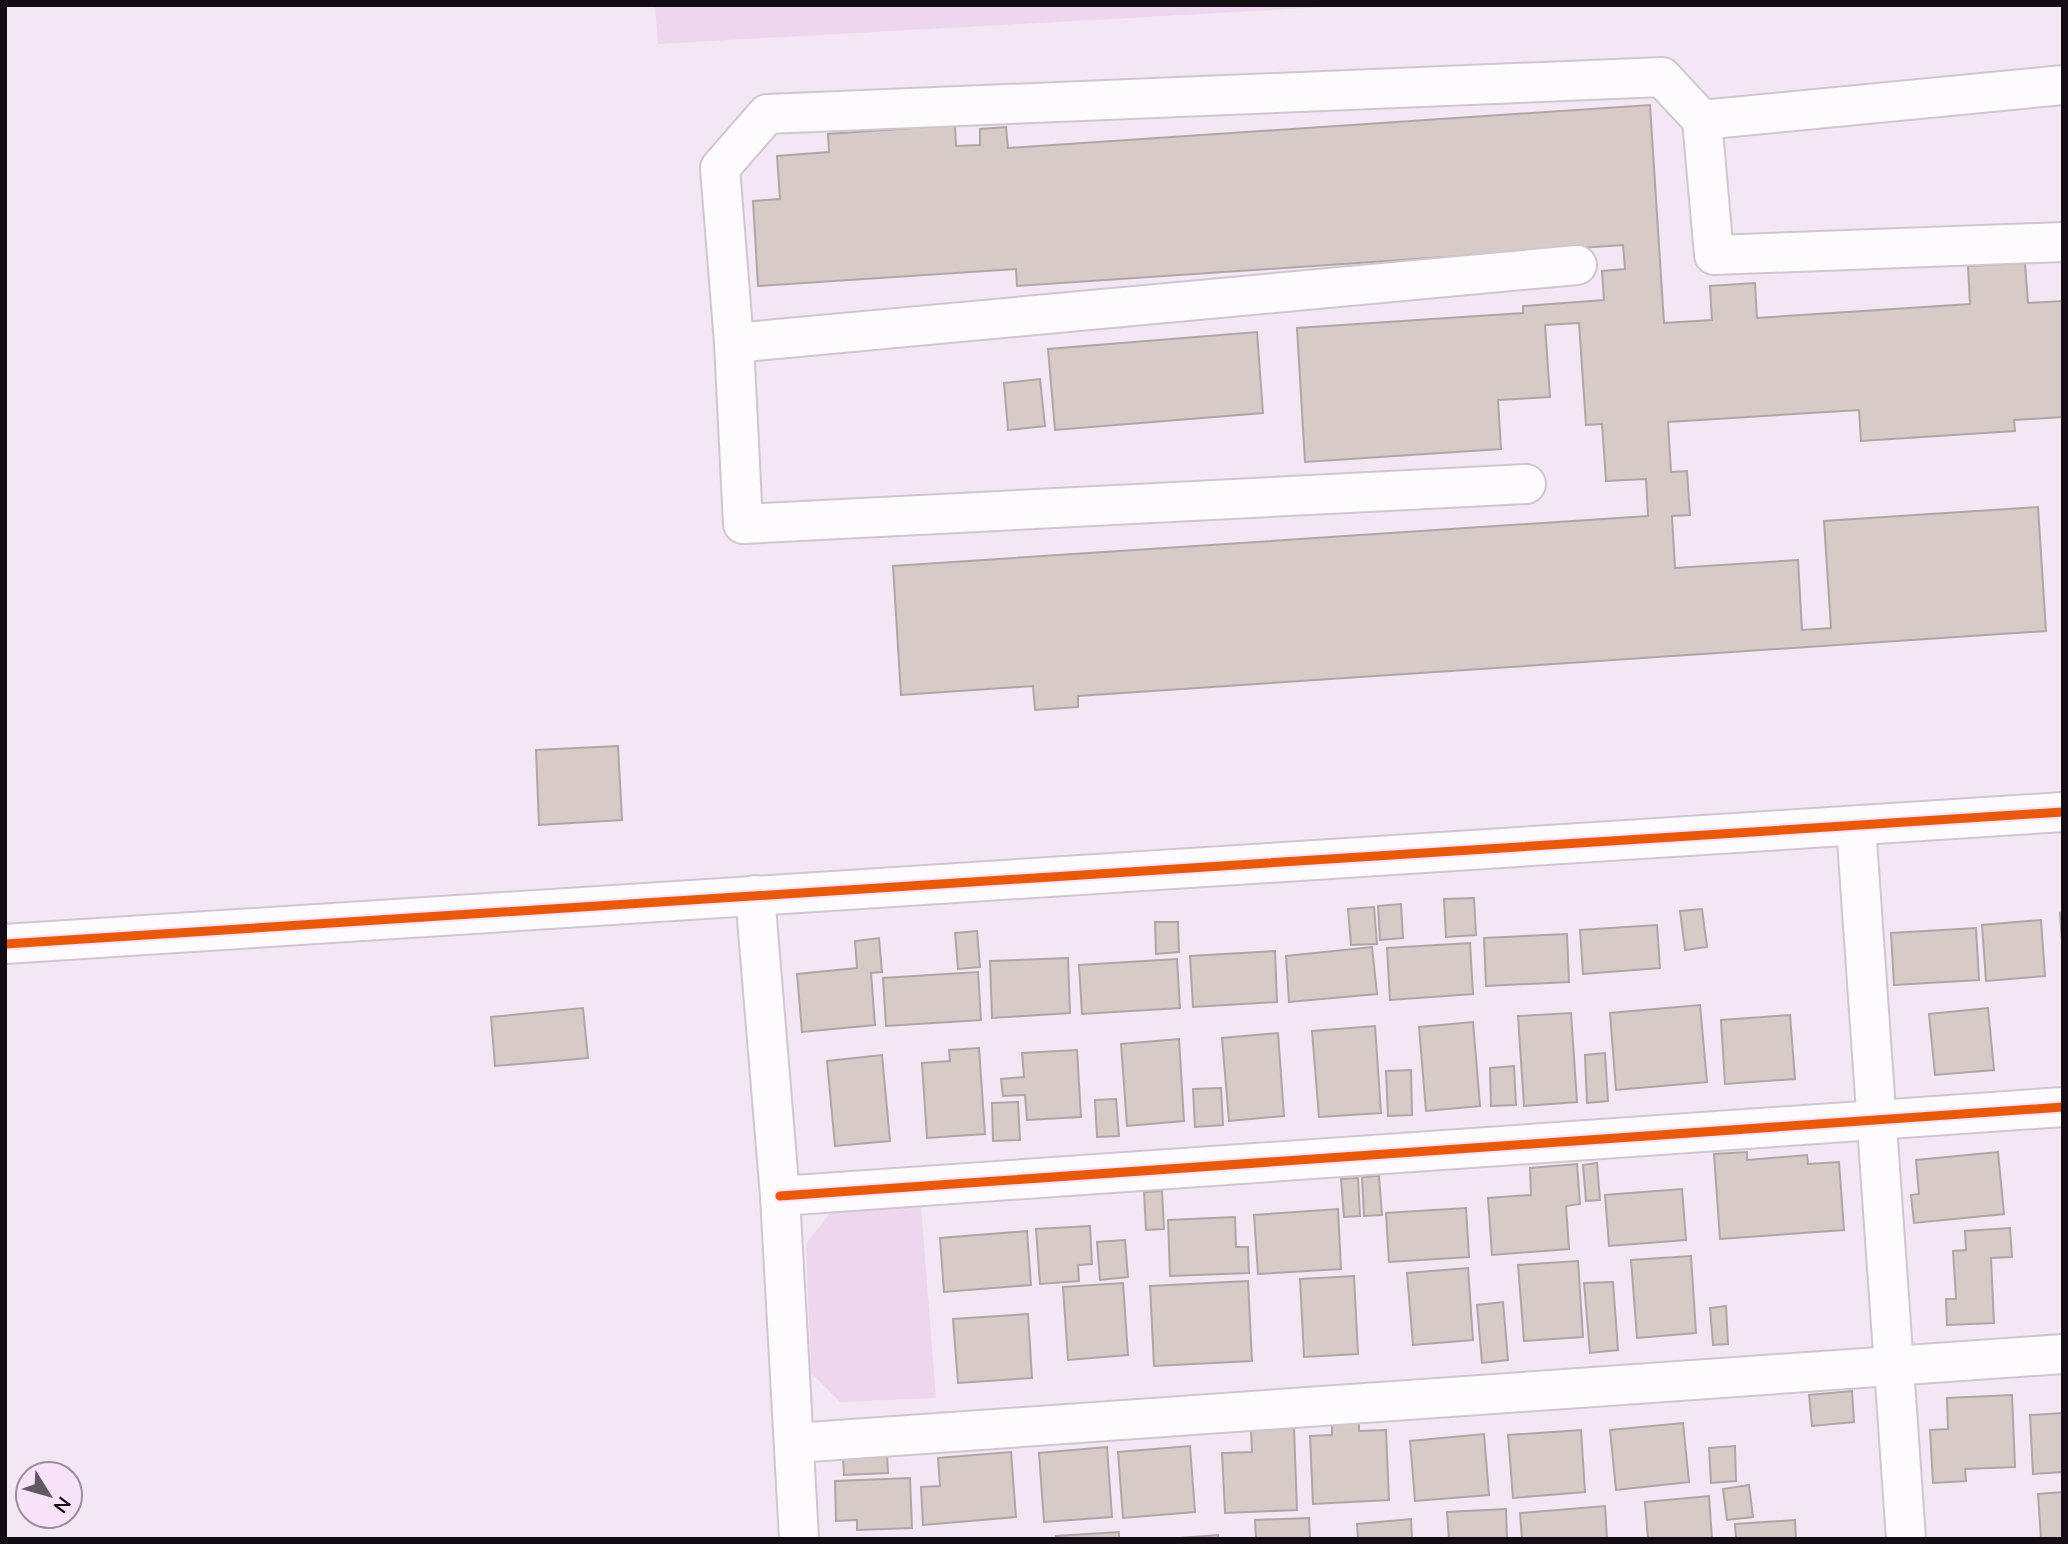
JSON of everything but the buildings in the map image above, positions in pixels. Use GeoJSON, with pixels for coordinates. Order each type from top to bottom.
{"type":"FeatureCollection","features":[{"type":"Feature","properties":{"kind":"street"},"geometry":{"type":"LineString","coordinates":[[1525,484],[743,524],[734,343],[720,168],[767,114],[1662,77],[1702,120],[1714,255],[2063,242]]}},
{"type":"Feature","properties":{"kind":"street"},"geometry":{"type":"LineString","coordinates":[[1702,120],[2063,85]]}},
{"type":"Feature","properties":{"kind":"street"},"geometry":{"type":"LineString","coordinates":[[734,343],[1577,265]]}},
{"type":"Feature","properties":{"kind":"street"},"geometry":{"type":"LineString","coordinates":[[5,944],[2063,812]]}},
{"type":"Feature","properties":{"kind":"street"},"geometry":{"type":"LineString","coordinates":[[1856,826],[1906,1539]]}},
{"type":"Feature","properties":{"kind":"street"},"geometry":{"type":"LineString","coordinates":[[755,895],[780,1196],[799,1539]]}},
{"type":"Feature","properties":{"kind":"street"},"geometry":{"type":"LineString","coordinates":[[780,1196],[2063,1107]]}},
{"type":"Feature","properties":{"kind":"street"},"geometry":{"type":"LineString","coordinates":[[795,1443],[2063,1354]]}},
{"type":"Feature","properties":{"kind":"shaded area"},"geometry":{"type":"Polygon","coordinates":[[[655,5],[1361,5],[658,44],[655,5]]]}},
{"type":"Feature","properties":{"kind":"shaded area"},"geometry":{"type":"Polygon","coordinates":[[[921,1207],[936,1398],[840,1402],[811,1373],[806,1244],[830,1213],[921,1207]]]}},
{"type":"Feature","properties":{"kind":"cycle path"},"geometry":{"type":"LineString","coordinates":[[5,944],[2063,812]]}},
{"type":"Feature","properties":{"kind":"cycle path"},"geometry":{"type":"LineString","coordinates":[[780,1196],[2063,1107]]}}]}
